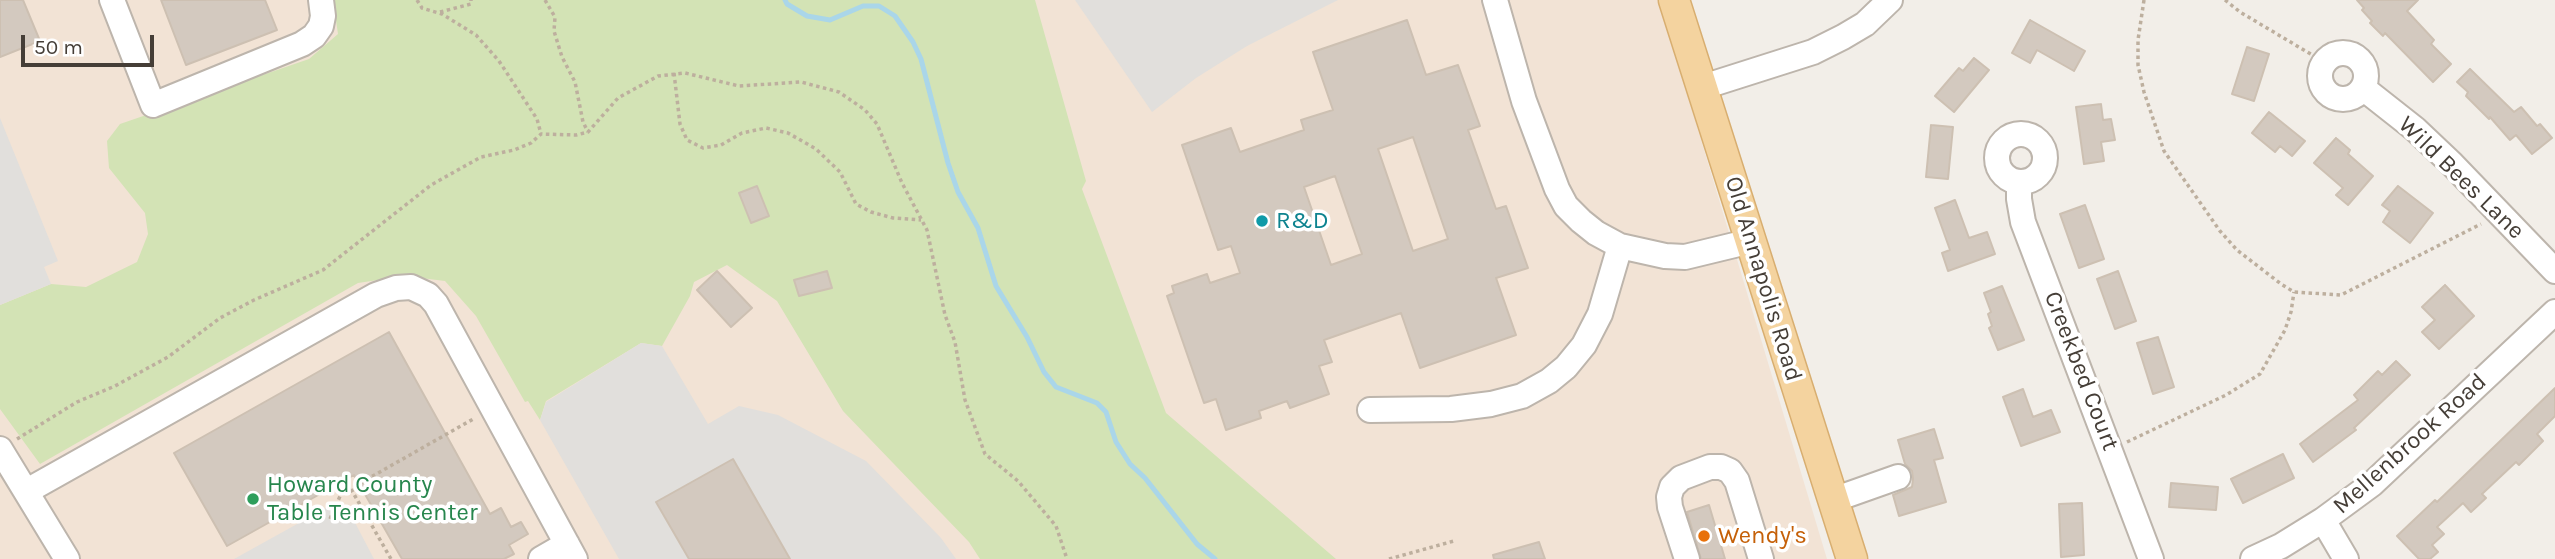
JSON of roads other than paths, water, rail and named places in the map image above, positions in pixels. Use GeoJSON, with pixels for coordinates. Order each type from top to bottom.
{"type":"FeatureCollection","features":[{"type":"Feature","properties":{"kind":"main road","name":"Old Annapolis Road"},"geometry":{"type":"LineString","coordinates":[[1674,0],[1852,559]]}},
{"type":"Feature","properties":{"kind":"street"},"geometry":{"type":"LineString","coordinates":[[112,0],[153,105],[302,44],[314,36],[321,26],[321,0]]}},
{"type":"Feature","properties":{"kind":"street"},"geometry":{"type":"LineString","coordinates":[[1495,0],[1524,102],[1557,189],[1566,206],[1581,221],[1620,246],[1665,256],[1685,257],[1751,241]]}},
{"type":"Feature","properties":{"kind":"street"},"geometry":{"type":"LineString","coordinates":[[1703,87],[1813,52],[1865,23],[1890,0]]}},
{"type":"Feature","properties":{"kind":"street"},"geometry":{"type":"LineString","coordinates":[[2337,53],[2353,55],[2359,59],[2366,73],[2363,89],[2351,98],[2330,95],[2324,90],[2320,76],[2325,62],[2337,53]]}},
{"type":"Feature","properties":{"kind":"street","name":"Wild Bees Lane"},"geometry":{"type":"LineString","coordinates":[[2363,89],[2415,130],[2555,271]]}},
{"type":"Feature","properties":{"kind":"street","name":"Creekbed Court"},"geometry":{"type":"LineString","coordinates":[[2019,182],[2019,199],[2024,222],[2151,559]]}},
{"type":"Feature","properties":{"kind":"street"},"geometry":{"type":"LineString","coordinates":[[1370,410],[1451,409],[1491,404],[1522,396],[1549,381],[1566,368],[1584,345],[1600,314],[1620,246]]}},
{"type":"Feature","properties":{"kind":"street"},"geometry":{"type":"LineString","coordinates":[[27,491],[376,295],[396,288],[411,287],[428,295],[436,304],[571,552],[541,559]]}},
{"type":"Feature","properties":{"kind":"street","name":"Mellenbrook Road"},"geometry":{"type":"LineString","coordinates":[[2253,559],[2281,546],[2323,520],[2372,484],[2555,312]]}},
{"type":"Feature","properties":{"kind":"street"},"geometry":{"type":"LineString","coordinates":[[0,449],[67,559]]}},
{"type":"Feature","properties":{"kind":"street"},"geometry":{"type":"LineString","coordinates":[[1687,559],[1670,507],[1672,487],[1681,478],[1710,467],[1721,467],[1730,471],[1737,481],[1761,559]]}},
{"type":"Feature","properties":{"kind":"street"},"geometry":{"type":"LineString","coordinates":[[1833,500],[1898,477]]}},
{"type":"Feature","properties":{"kind":"street"},"geometry":{"type":"LineString","coordinates":[[2323,520],[2346,559]]}},
{"type":"Feature","properties":{"kind":"waterway"},"geometry":{"type":"LineString","coordinates":[[785,0],[807,16],[830,20],[863,6],[879,6],[895,16],[921,59],[948,163],[958,192],[978,228],[996,286],[1027,337],[1044,372],[1056,387],[1097,403],[1106,412],[1116,442],[1130,464],[1145,478],[1197,544],[1215,559]]}},
{"type":"Feature","properties":{"kind":"place","name":"R&D"},"geometry":{"type":"Point","coordinates":[1262,221]}},
{"type":"Feature","properties":{"kind":"place","name":"Howard County Table Tennis Center"},"geometry":{"type":"Point","coordinates":[253,499]}},
{"type":"Feature","properties":{"kind":"place","name":"Wendy's"},"geometry":{"type":"Point","coordinates":[1704,536]}}]}
